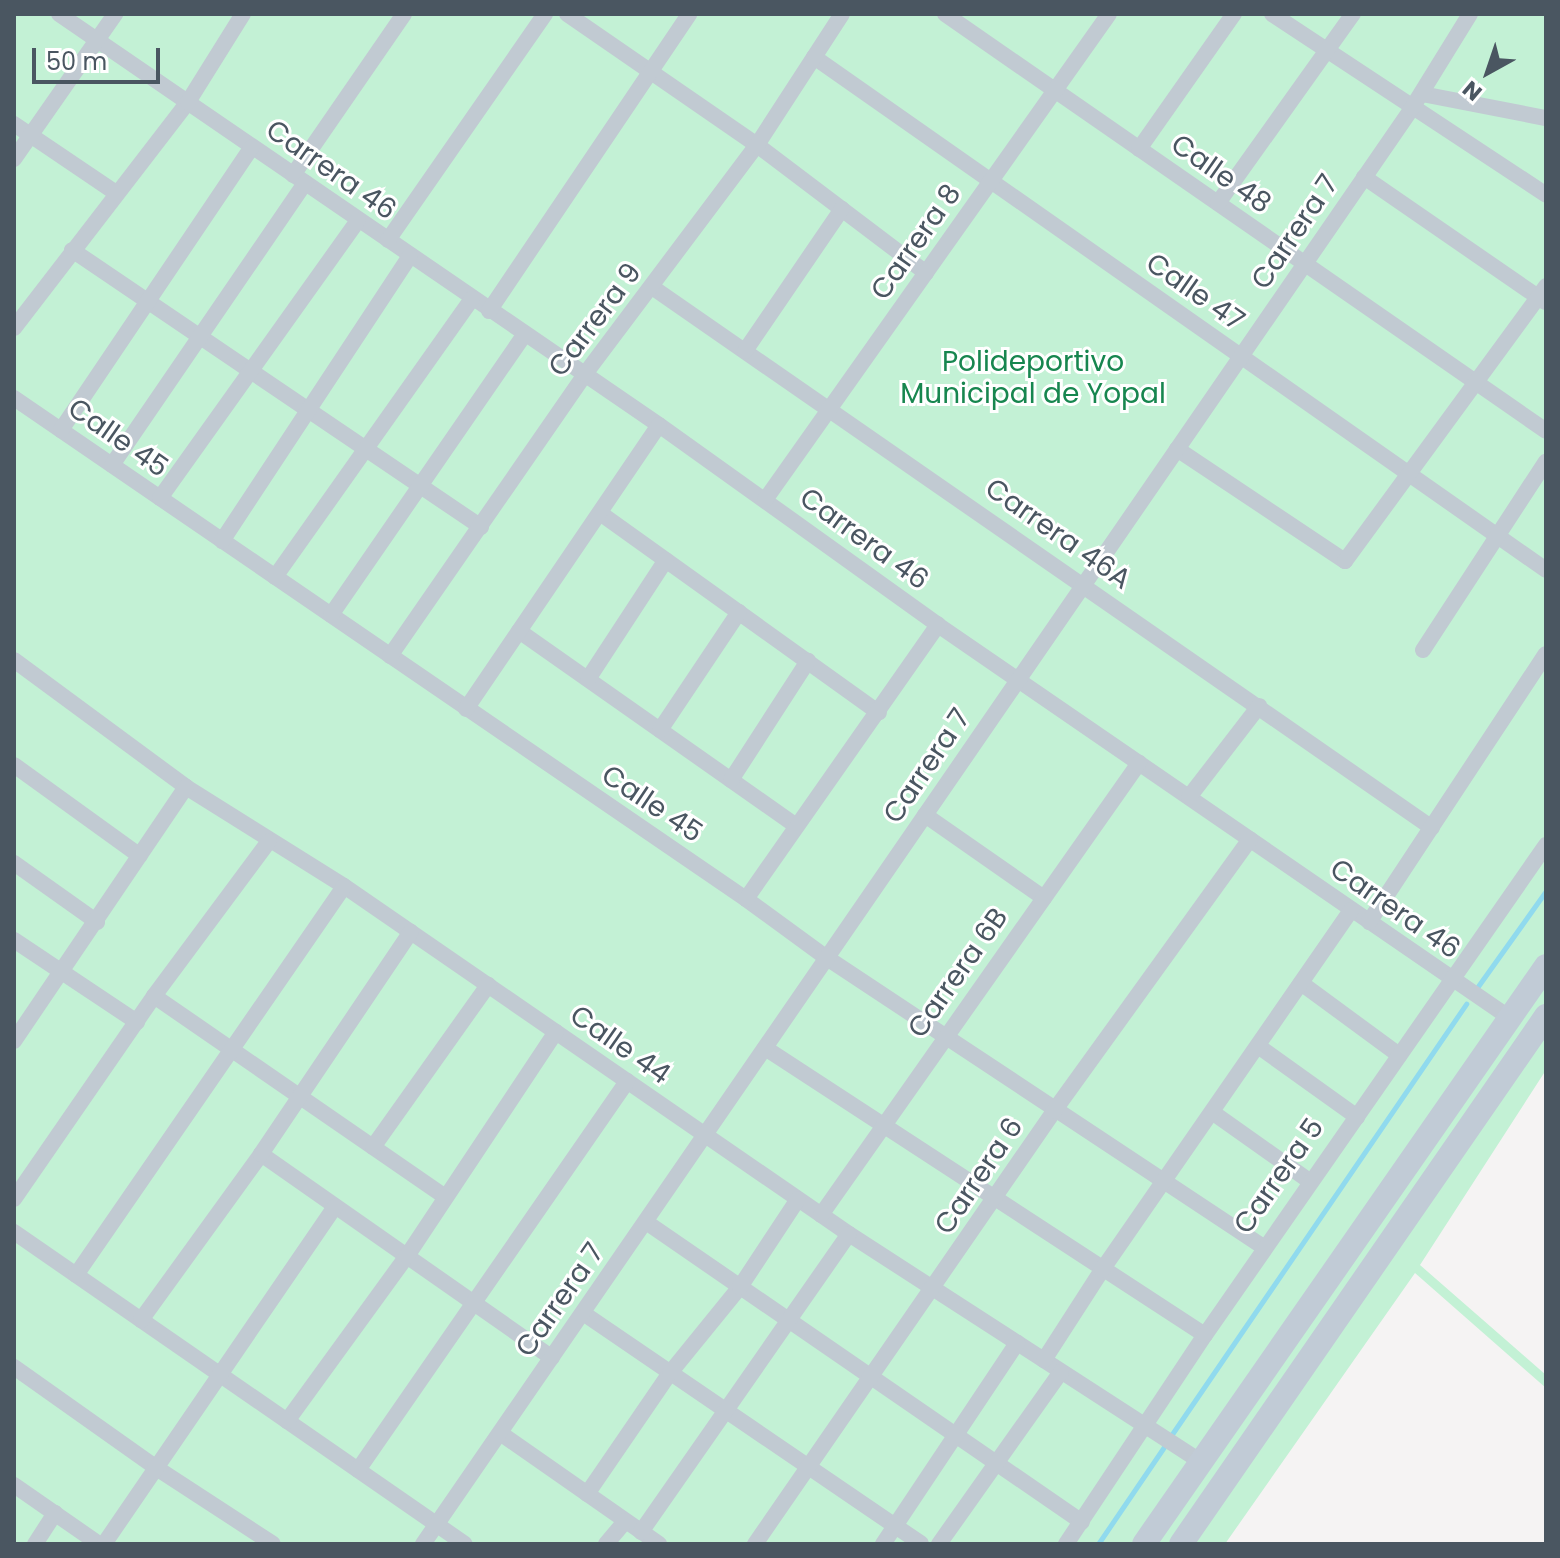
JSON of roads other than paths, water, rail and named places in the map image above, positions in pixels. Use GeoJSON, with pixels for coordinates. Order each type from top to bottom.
{"type":"FeatureCollection","features":[{"type":"Feature","properties":{"kind":"main road"},"geometry":{"type":"LineString","coordinates":[[1144,1544],[1546,966]]}},
{"type":"Feature","properties":{"kind":"main road"},"geometry":{"type":"LineString","coordinates":[[1181,1544],[1546,1016]]}},
{"type":"Feature","properties":{"kind":"street","name":"Carrera 46"},"geometry":{"type":"LineString","coordinates":[[59,14],[659,425],[938,625],[1510,1018]]}},
{"type":"Feature","properties":{"kind":"street"},"geometry":{"type":"LineString","coordinates":[[14,159],[115,14]]}},
{"type":"Feature","properties":{"kind":"street"},"geometry":{"type":"LineString","coordinates":[[14,328],[188,102],[243,14]]}},
{"type":"Feature","properties":{"kind":"street"},"geometry":{"type":"LineString","coordinates":[[112,465],[199,337],[404,14]]}},
{"type":"Feature","properties":{"kind":"street"},"geometry":{"type":"LineString","coordinates":[[388,240],[545,14]]}},
{"type":"Feature","properties":{"kind":"street"},"geometry":{"type":"LineString","coordinates":[[567,14],[757,145],[926,273]]}},
{"type":"Feature","properties":{"kind":"street"},"geometry":{"type":"LineString","coordinates":[[489,311],[689,14]]}},
{"type":"Feature","properties":{"kind":"street","name":"Carrera 9"},"geometry":{"type":"LineString","coordinates":[[390,656],[585,374],[757,145],[842,14]]}},
{"type":"Feature","properties":{"kind":"street","name":"Calle 48"},"geometry":{"type":"LineString","coordinates":[[945,14],[1546,431]]}},
{"type":"Feature","properties":{"kind":"street","name":"Carrera 8"},"geometry":{"type":"LineString","coordinates":[[765,500],[1109,14]]}},
{"type":"Feature","properties":{"kind":"street"},"geometry":{"type":"LineString","coordinates":[[1139,149],[1234,14]]}},
{"type":"Feature","properties":{"kind":"street"},"geometry":{"type":"LineString","coordinates":[[1272,14],[1328,51],[1417,101],[1546,195]]}},
{"type":"Feature","properties":{"kind":"street"},"geometry":{"type":"LineString","coordinates":[[1218,203],[1353,14]]}},
{"type":"Feature","properties":{"kind":"street","name":"Carrera 7"},"geometry":{"type":"LineString","coordinates":[[423,1544],[1417,101],[1470,14]]}},
{"type":"Feature","properties":{"kind":"street","name":"Calle 47"},"geometry":{"type":"LineString","coordinates":[[814,57],[1546,570]]}},
{"type":"Feature","properties":{"kind":"street"},"geometry":{"type":"LineString","coordinates":[[1417,101],[1546,118]]}},
{"type":"Feature","properties":{"kind":"street"},"geometry":{"type":"LineString","coordinates":[[14,124],[116,193]]}},
{"type":"Feature","properties":{"kind":"street"},"geometry":{"type":"LineString","coordinates":[[61,430],[252,147]]}},
{"type":"Feature","properties":{"kind":"street"},"geometry":{"type":"LineString","coordinates":[[1177,449],[1345,561],[1543,296],[1364,177]]}},
{"type":"Feature","properties":{"kind":"street"},"geometry":{"type":"LineString","coordinates":[[745,351],[842,209]]}},
{"type":"Feature","properties":{"kind":"street"},"geometry":{"type":"LineString","coordinates":[[160,498],[358,220]]}},
{"type":"Feature","properties":{"kind":"street"},"geometry":{"type":"LineString","coordinates":[[72,250],[481,527]]}},
{"type":"Feature","properties":{"kind":"street"},"geometry":{"type":"LineString","coordinates":[[222,541],[410,256]]}},
{"type":"Feature","properties":{"kind":"street","name":"Carrera 46A"},"geometry":{"type":"LineString","coordinates":[[652,287],[1085,584],[1432,828]]}},
{"type":"Feature","properties":{"kind":"street"},"geometry":{"type":"LineString","coordinates":[[275,577],[472,299]]}},
{"type":"Feature","properties":{"kind":"street"},"geometry":{"type":"LineString","coordinates":[[331,615],[524,335]]}},
{"type":"Feature","properties":{"kind":"street","name":"Calle 45"},"geometry":{"type":"LineString","coordinates":[[14,398],[746,899],[827,958],[1265,1248]]}},
{"type":"Feature","properties":{"kind":"street"},"geometry":{"type":"LineString","coordinates":[[466,709],[659,425]]}},
{"type":"Feature","properties":{"kind":"street"},"geometry":{"type":"LineString","coordinates":[[1423,650],[1546,461]]}},
{"type":"Feature","properties":{"kind":"street"},"geometry":{"type":"LineString","coordinates":[[600,513],[879,713]]}},
{"type":"Feature","properties":{"kind":"street"},"geometry":{"type":"LineString","coordinates":[[588,679],[666,560]]}},
{"type":"Feature","properties":{"kind":"street"},"geometry":{"type":"LineString","coordinates":[[660,730],[739,612]]}},
{"type":"Feature","properties":{"kind":"street"},"geometry":{"type":"LineString","coordinates":[[746,899],[938,625]]}},
{"type":"Feature","properties":{"kind":"street"},"geometry":{"type":"LineString","coordinates":[[519,631],[796,826]]}},
{"type":"Feature","properties":{"kind":"street"},"geometry":{"type":"LineString","coordinates":[[1369,922],[1546,654]]}},
{"type":"Feature","properties":{"kind":"street","name":"Calle 44"},"geometry":{"type":"LineString","coordinates":[[14,660],[186,787],[344,886],[849,1234],[1203,1463]]}},
{"type":"Feature","properties":{"kind":"street"},"geometry":{"type":"LineString","coordinates":[[731,780],[808,661]]}},
{"type":"Feature","properties":{"kind":"street"},"geometry":{"type":"LineString","coordinates":[[1189,797],[1259,706]]}},
{"type":"Feature","properties":{"kind":"street","name":"Carrera 6B"},"geometry":{"type":"LineString","coordinates":[[821,1215],[882,1124],[1139,763]]}},
{"type":"Feature","properties":{"kind":"street"},"geometry":{"type":"LineString","coordinates":[[15,767],[140,856]]}},
{"type":"Feature","properties":{"kind":"street"},"geometry":{"type":"LineString","coordinates":[[15,1039],[186,787]]}},
{"type":"Feature","properties":{"kind":"street"},"geometry":{"type":"LineString","coordinates":[[925,815],[1044,898]]}},
{"type":"Feature","properties":{"kind":"street","name":"Carrera 6"},"geometry":{"type":"LineString","coordinates":[[755,1544],[996,1200],[1054,1111],[1250,839]]}},
{"type":"Feature","properties":{"kind":"street"},"geometry":{"type":"LineString","coordinates":[[14,1199],[154,996],[269,841]]}},
{"type":"Feature","properties":{"kind":"street","name":"Carrera 5"},"geometry":{"type":"LineString","coordinates":[[1066,1544],[1205,1335],[1546,845]]}},
{"type":"Feature","properties":{"kind":"street"},"geometry":{"type":"LineString","coordinates":[[14,863],[97,922]]}},
{"type":"Feature","properties":{"kind":"street"},"geometry":{"type":"LineString","coordinates":[[76,1275],[344,886]]}},
{"type":"Feature","properties":{"kind":"street"},"geometry":{"type":"LineString","coordinates":[[1044,1360],[1162,1181],[1351,910]]}},
{"type":"Feature","properties":{"kind":"street"},"geometry":{"type":"LineString","coordinates":[[141,1320],[261,1154],[411,932]]}},
{"type":"Feature","properties":{"kind":"street"},"geometry":{"type":"LineString","coordinates":[[14,940],[137,1022]]}},
{"type":"Feature","properties":{"kind":"street"},"geometry":{"type":"LineString","coordinates":[[1301,983],[1399,1055]]}},
{"type":"Feature","properties":{"kind":"street"},"geometry":{"type":"LineString","coordinates":[[373,1147],[488,985]]}},
{"type":"Feature","properties":{"kind":"street"},"geometry":{"type":"LineString","coordinates":[[154,996],[445,1197]]}},
{"type":"Feature","properties":{"kind":"street"},"geometry":{"type":"LineString","coordinates":[[287,1421],[407,1256],[556,1032]]}},
{"type":"Feature","properties":{"kind":"street"},"geometry":{"type":"LineString","coordinates":[[1258,1046],[1357,1117]]}},
{"type":"Feature","properties":{"kind":"street"},"geometry":{"type":"LineString","coordinates":[[765,1048],[1205,1335]]}},
{"type":"Feature","properties":{"kind":"street"},"geometry":{"type":"LineString","coordinates":[[358,1470],[627,1081]]}},
{"type":"Feature","properties":{"kind":"street"},"geometry":{"type":"LineString","coordinates":[[1212,1112],[1311,1182]]}},
{"type":"Feature","properties":{"kind":"street"},"geometry":{"type":"LineString","coordinates":[[261,1154],[552,1358]]}},
{"type":"Feature","properties":{"kind":"street"},"geometry":{"type":"LineString","coordinates":[[587,1494],[670,1373],[740,1287],[798,1199]]}},
{"type":"Feature","properties":{"kind":"street"},"geometry":{"type":"LineString","coordinates":[[14,1485],[101,1544],[158,1469],[335,1207]]}},
{"type":"Feature","properties":{"kind":"street"},"geometry":{"type":"LineString","coordinates":[[646,1222],[1082,1522]]}},
{"type":"Feature","properties":{"kind":"street"},"geometry":{"type":"LineString","coordinates":[[14,1232],[465,1544]]}},
{"type":"Feature","properties":{"kind":"street"},"geometry":{"type":"LineString","coordinates":[[641,1532],[849,1234]]}},
{"type":"Feature","properties":{"kind":"street"},"geometry":{"type":"LineString","coordinates":[[583,1313],[921,1544]]}},
{"type":"Feature","properties":{"kind":"street"},"geometry":{"type":"LineString","coordinates":[[883,1544],[953,1434],[1017,1343]]}},
{"type":"Feature","properties":{"kind":"street"},"geometry":{"type":"LineString","coordinates":[[14,1367],[158,1469],[273,1544]]}},
{"type":"Feature","properties":{"kind":"street"},"geometry":{"type":"LineString","coordinates":[[939,1544],[1061,1372]]}},
{"type":"Feature","properties":{"kind":"street"},"geometry":{"type":"LineString","coordinates":[[500,1433],[659,1544]]}},
{"type":"Feature","properties":{"kind":"street"},"geometry":{"type":"LineString","coordinates":[[35,1544],[55,1513]]}},
{"type":"Feature","properties":{"kind":"street"},"geometry":{"type":"LineString","coordinates":[[606,1544],[625,1521]]}},
{"type":"Feature","properties":{"kind":"waterway"},"geometry":{"type":"LineString","coordinates":[[1476,989],[1546,891]]}},
{"type":"Feature","properties":{"kind":"waterway"},"geometry":{"type":"LineString","coordinates":[[1170,1437],[1466,1004]]}},
{"type":"Feature","properties":{"kind":"waterway"},"geometry":{"type":"LineString","coordinates":[[1098,1544],[1164,1447]]}},
{"type":"Feature","properties":{"kind":"park label","name":"Polideportivo Municipal de Yopal"},"geometry":{"type":"Point","coordinates":[1033,378]}}]}
